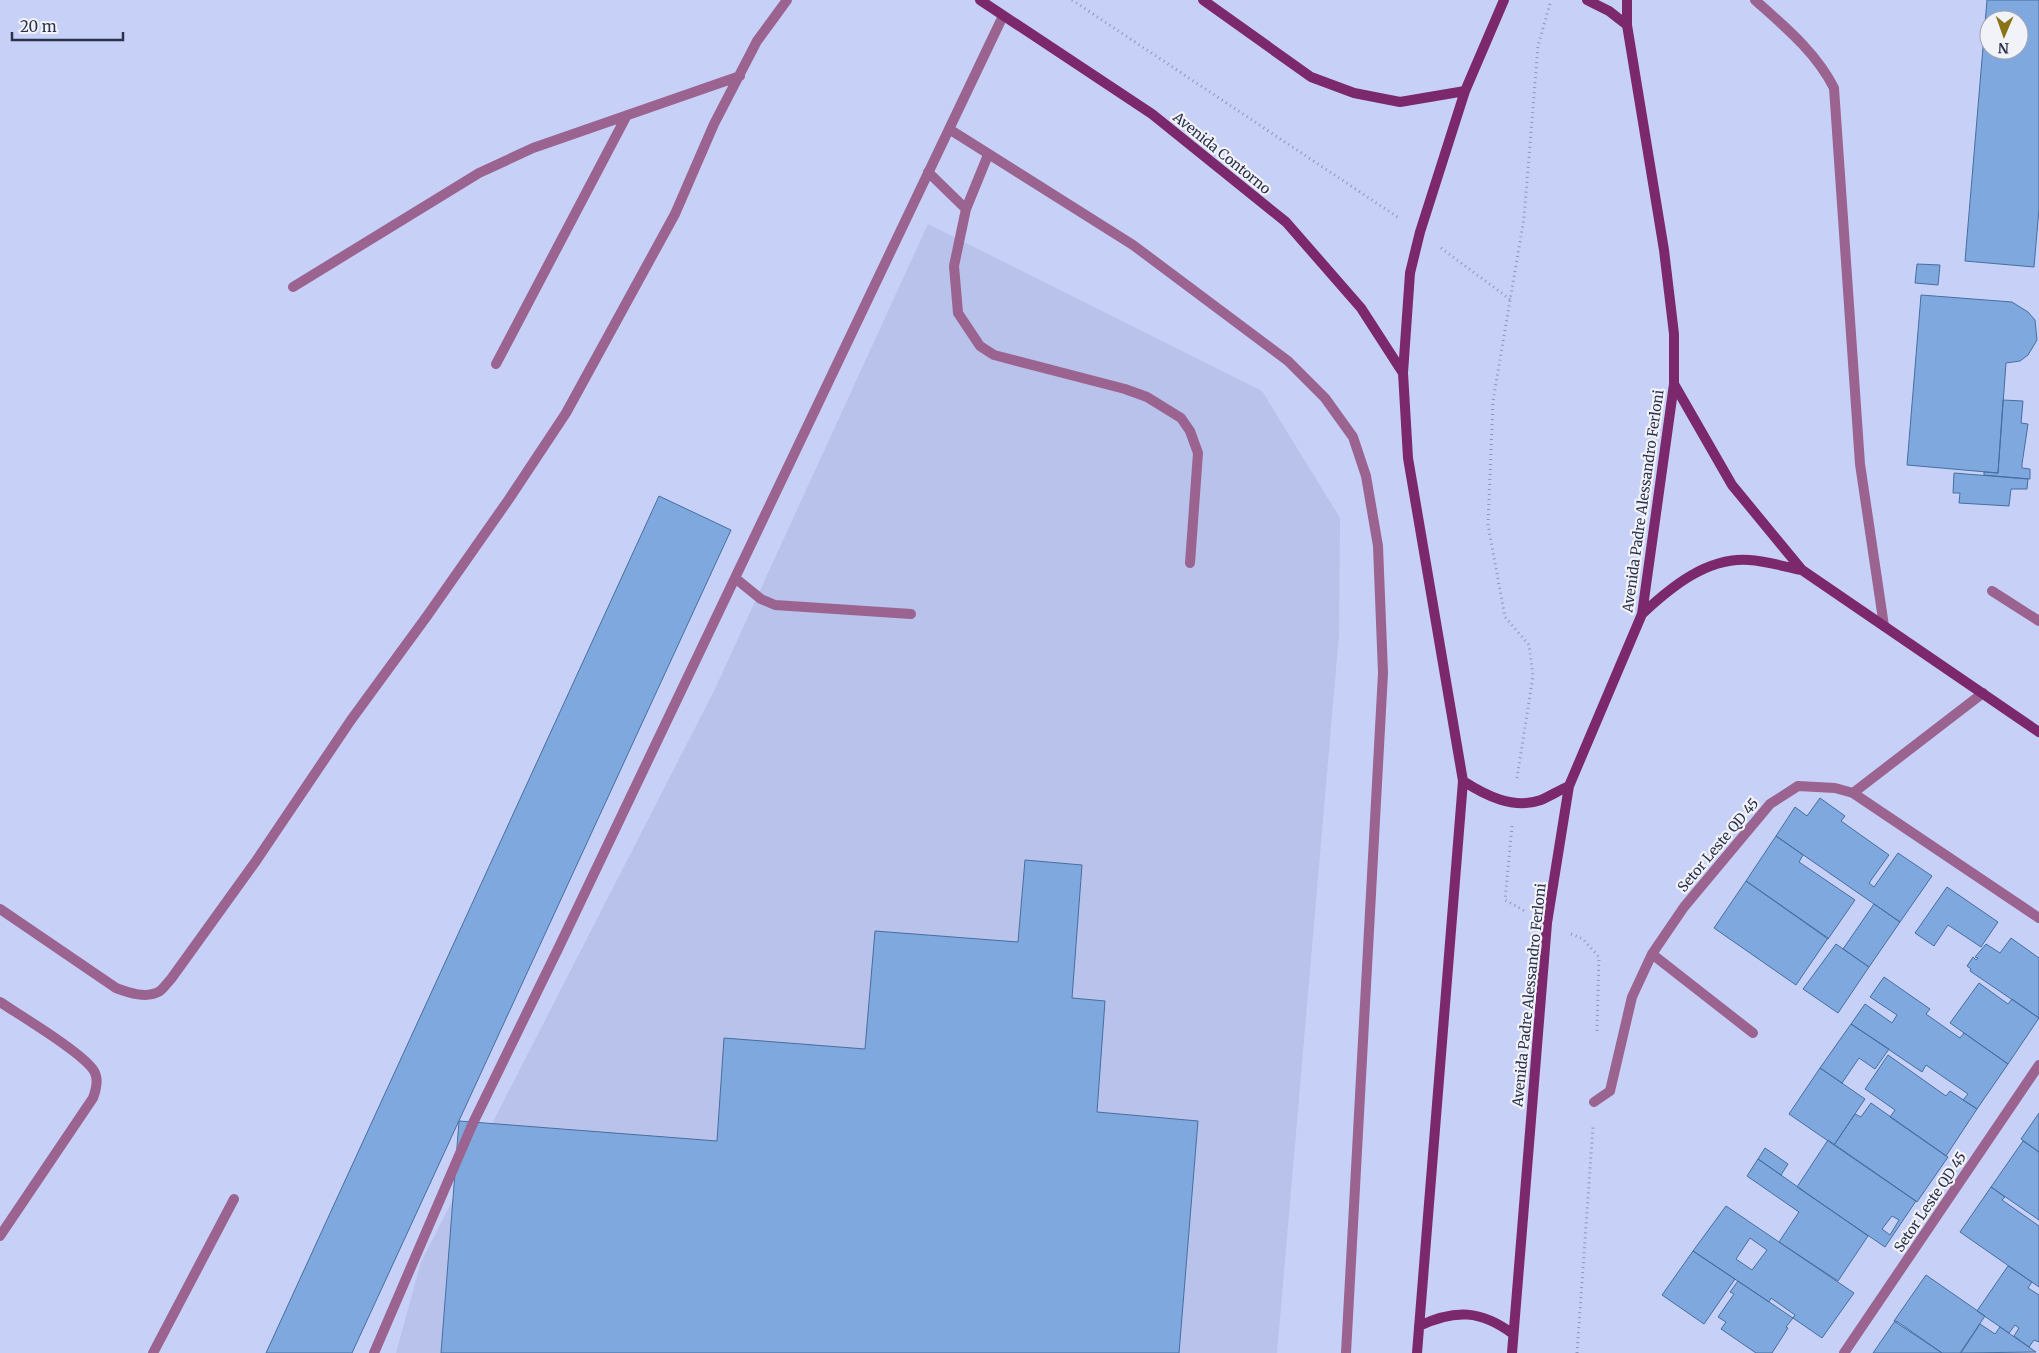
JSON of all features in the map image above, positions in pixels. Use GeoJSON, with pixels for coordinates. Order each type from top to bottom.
{"type":"FeatureCollection","features":[{"type":"Feature","properties":{"kind":"main road","name":"Avenida Contorno"},"geometry":{"type":"LineString","coordinates":[[980,0],[1152,114],[1286,222],[1361,308],[1403,373]]}},
{"type":"Feature","properties":{"kind":"main road"},"geometry":{"type":"LineString","coordinates":[[1203,0],[1310,76],[1354,93],[1400,102],[1465,90]]}},
{"type":"Feature","properties":{"kind":"main road"},"geometry":{"type":"LineString","coordinates":[[1417,1353],[1463,781],[1408,458],[1403,373],[1410,272],[1420,232],[1465,90],[1504,0]]}},
{"type":"Feature","properties":{"kind":"main road"},"geometry":{"type":"LineString","coordinates":[[1587,0],[1609,11],[1627,25]]}},
{"type":"Feature","properties":{"kind":"main road","name":"Avenida Padre Alessandro Ferloni"},"geometry":{"type":"LineString","coordinates":[[1512,1353],[1547,924],[1569,786],[1642,614],[1674,384],[1674,334],[1664,250],[1627,25],[1627,0]]}},
{"type":"Feature","properties":{"kind":"main road"},"geometry":{"type":"LineString","coordinates":[[1674,384],[1732,485],[1802,570],[2039,732]]}},
{"type":"Feature","properties":{"kind":"main road"},"geometry":{"type":"LineString","coordinates":[[1642,614],[1669,589],[1694,574],[1721,563],[1748,560],[1802,570]]}},
{"type":"Feature","properties":{"kind":"main road"},"geometry":{"type":"LineString","coordinates":[[1463,781],[1488,797],[1514,803],[1538,800],[1569,786]]}},
{"type":"Feature","properties":{"kind":"main road"},"geometry":{"type":"LineString","coordinates":[[1419,1326],[1434,1319],[1454,1314],[1472,1315],[1500,1324],[1513,1334]]}},
{"type":"Feature","properties":{"kind":"street"},"geometry":{"type":"LineString","coordinates":[[0,909],[116,988],[134,994],[145,995],[159,992],[171,979],[245,876],[351,720],[498,515],[566,413],[675,214],[714,124],[757,41],[787,0]]}},
{"type":"Feature","properties":{"kind":"street"},"geometry":{"type":"LineString","coordinates":[[1755,0],[1811,53],[1826,71],[1834,88],[1860,464],[1884,626]]}},
{"type":"Feature","properties":{"kind":"street"},"geometry":{"type":"LineString","coordinates":[[374,1353],[473,1123],[558,949],[1003,16]]}},
{"type":"Feature","properties":{"kind":"street"},"geometry":{"type":"LineString","coordinates":[[293,287],[479,173],[533,148],[740,76]]}},
{"type":"Feature","properties":{"kind":"street"},"geometry":{"type":"LineString","coordinates":[[496,364],[627,115]]}},
{"type":"Feature","properties":{"kind":"street"},"geometry":{"type":"LineString","coordinates":[[949,129],[1133,245],[1288,362],[1325,398],[1352,437],[1366,476],[1378,546],[1383,672],[1346,1353]]}},
{"type":"Feature","properties":{"kind":"street"},"geometry":{"type":"LineString","coordinates":[[988,155],[966,209],[954,266],[958,313],[980,346],[994,356],[1125,389],[1147,397],[1181,418],[1190,431],[1198,453],[1190,563]]}},
{"type":"Feature","properties":{"kind":"street"},"geometry":{"type":"LineString","coordinates":[[928,172],[966,209]]}},
{"type":"Feature","properties":{"kind":"street"},"geometry":{"type":"LineString","coordinates":[[734,578],[761,599],[775,605],[910,614]]}},
{"type":"Feature","properties":{"kind":"street"},"geometry":{"type":"LineString","coordinates":[[1992,591],[2039,621]]}},
{"type":"Feature","properties":{"kind":"street"},"geometry":{"type":"LineString","coordinates":[[1853,793],[1983,694]]}},
{"type":"Feature","properties":{"kind":"street","name":"Setor Leste QD 45"},"geometry":{"type":"LineString","coordinates":[[1594,1102],[1610,1090],[1632,997],[1652,954],[1684,907],[1770,804],[1798,786],[1835,788],[1853,793],[2039,918]]}},
{"type":"Feature","properties":{"kind":"street"},"geometry":{"type":"LineString","coordinates":[[1652,954],[1753,1033]]}},
{"type":"Feature","properties":{"kind":"street"},"geometry":{"type":"LineString","coordinates":[[0,1002],[84,1059],[95,1073],[96,1087],[93,1098],[0,1236]]}},
{"type":"Feature","properties":{"kind":"street","name":"Setor Leste QD 45"},"geometry":{"type":"LineString","coordinates":[[1844,1353],[2039,1066]]}},
{"type":"Feature","properties":{"kind":"street"},"geometry":{"type":"LineString","coordinates":[[153,1353],[234,1199]]}},
{"type":"Feature","properties":{"kind":"path"},"geometry":{"type":"LineString","coordinates":[[1072,0],[1420,232],[1511,300]]}},
{"type":"Feature","properties":{"kind":"path"},"geometry":{"type":"LineString","coordinates":[[1551,0],[1538,46],[1524,218],[1492,401],[1488,525],[1504,617],[1529,645],[1533,676],[1514,803],[1505,900],[1547,924],[1583,939],[1599,956],[1597,1034]]}},
{"type":"Feature","properties":{"kind":"path"},"geometry":{"type":"LineString","coordinates":[[1577,1353],[1594,1102]]}},
{"type":"Feature","properties":{"kind":"shaded area"},"geometry":{"type":"Polygon","coordinates":[[[928,224],[1262,391],[1340,518],[1339,634],[1277,1353],[396,1353],[421,1262],[714,691],[928,224]]]}},
{"type":"Feature","properties":{"kind":"building"},"geometry":{"type":"Polygon","coordinates":[[[1987,0],[2039,0],[2039,209],[2034,267],[1965,261],[1982,60],[2029,60],[2029,10],[1986,10],[1987,0]]]}},
{"type":"Feature","properties":{"kind":"building"},"geometry":{"type":"Polygon","coordinates":[[[1917,264],[1940,265],[1938,285],[1915,283],[1917,264]]]}},
{"type":"Feature","properties":{"kind":"building"},"geometry":{"type":"Polygon","coordinates":[[[1921,295],[2012,302],[2028,312],[2035,320],[2037,340],[2028,355],[2020,361],[2006,363],[1998,473],[1907,465],[1921,295]]]}},
{"type":"Feature","properties":{"kind":"building"},"geometry":{"type":"Polygon","coordinates":[[[2003,400],[2023,401],[2021,423],[2028,424],[2022,468],[2030,469],[2030,479],[1984,475],[1984,472],[1998,473],[2003,400]]]}},
{"type":"Feature","properties":{"kind":"building"},"geometry":{"type":"Polygon","coordinates":[[[1954,473],[2028,479],[2027,489],[2011,489],[2009,506],[1959,503],[1960,493],[1953,493],[1954,473]]]}},
{"type":"Feature","properties":{"kind":"building"},"geometry":{"type":"Polygon","coordinates":[[[659,496],[731,530],[352,1353],[266,1353],[659,496]]]}},
{"type":"Feature","properties":{"kind":"building"},"geometry":{"type":"Polygon","coordinates":[[[1820,798],[1845,816],[1841,821],[1889,855],[1869,883],[1874,887],[1898,853],[1932,876],[1900,922],[1776,836],[1795,807],[1807,816],[1820,798]]]}},
{"type":"Feature","properties":{"kind":"building"},"geometry":{"type":"Polygon","coordinates":[[[1776,836],[1803,855],[1799,862],[1855,900],[1828,939],[1746,881],[1776,836]]]}},
{"type":"Feature","properties":{"kind":"building"},"geometry":{"type":"Polygon","coordinates":[[[1025,860],[1082,865],[1072,998],[1105,1001],[1097,1112],[1198,1121],[1179,1353],[441,1353],[459,1121],[717,1141],[724,1038],[865,1049],[875,931],[1018,942],[1025,860]]]}},
{"type":"Feature","properties":{"kind":"building"},"geometry":{"type":"Polygon","coordinates":[[[1746,881],[1828,938],[1796,985],[1714,928],[1746,881]]]}},
{"type":"Feature","properties":{"kind":"building"},"geometry":{"type":"Polygon","coordinates":[[[1947,887],[1998,922],[1981,947],[1948,925],[1934,946],[1915,933],[1947,887]]]}},
{"type":"Feature","properties":{"kind":"building"},"geometry":{"type":"Polygon","coordinates":[[[1874,904],[1900,922],[1869,967],[1843,949],[1874,904]]]}},
{"type":"Feature","properties":{"kind":"building"},"geometry":{"type":"Polygon","coordinates":[[[2011,938],[2039,958],[2039,1018],[1970,971],[1971,969],[1967,966],[1973,957],[1976,960],[1978,958],[1975,957],[1986,944],[2000,953],[2011,938]]]}},
{"type":"Feature","properties":{"kind":"building"},"geometry":{"type":"Polygon","coordinates":[[[1836,944],[1869,967],[1838,1013],[1803,989],[1836,944]]]}},
{"type":"Feature","properties":{"kind":"building"},"geometry":{"type":"Polygon","coordinates":[[[1884,977],[1930,1009],[1926,1014],[1957,1036],[1960,1038],[1964,1033],[2008,1064],[1977,1109],[1963,1100],[1968,1094],[1926,1065],[1922,1072],[1851,1024],[1865,1004],[1892,1023],[1897,1015],[1870,997],[1884,977]]]}},
{"type":"Feature","properties":{"kind":"building"},"geometry":{"type":"Polygon","coordinates":[[[1979,983],[2008,1004],[2012,999],[2039,1018],[2008,1064],[1950,1023],[1979,983]]]}},
{"type":"Feature","properties":{"kind":"building"},"geometry":{"type":"Polygon","coordinates":[[[1851,1024],[1889,1049],[1875,1069],[1859,1058],[1842,1083],[1820,1068],[1851,1024]]]}},
{"type":"Feature","properties":{"kind":"building"},"geometry":{"type":"Polygon","coordinates":[[[1888,1055],[1946,1096],[1950,1091],[1977,1109],[1946,1156],[1890,1117],[1895,1110],[1865,1089],[1888,1055]]]}},
{"type":"Feature","properties":{"kind":"building"},"geometry":{"type":"Polygon","coordinates":[[[1820,1068],[1865,1099],[1834,1145],[1789,1114],[1820,1068]]]}},
{"type":"Feature","properties":{"kind":"building"},"geometry":{"type":"Polygon","coordinates":[[[1871,1103],[1948,1157],[1917,1202],[1834,1145],[1855,1114],[1861,1117],[1871,1103]]]}},
{"type":"Feature","properties":{"kind":"building"},"geometry":{"type":"Polygon","coordinates":[[[2039,1113],[2039,1152],[2021,1139],[2039,1113]]]}},
{"type":"Feature","properties":{"kind":"building"},"geometry":{"type":"Polygon","coordinates":[[[1828,1140],[1916,1201],[1885,1247],[1797,1187],[1828,1140]],[[1892,1216],[1882,1229],[1890,1235],[1899,1220],[1892,1216]]]}},
{"type":"Feature","properties":{"kind":"building"},"geometry":{"type":"Polygon","coordinates":[[[2023,1141],[2039,1152],[2039,1220],[1991,1187],[2023,1141]]]}},
{"type":"Feature","properties":{"kind":"building"},"geometry":{"type":"Polygon","coordinates":[[[1765,1148],[1788,1164],[1781,1175],[1758,1159],[1765,1148]]]}},
{"type":"Feature","properties":{"kind":"building"},"geometry":{"type":"Polygon","coordinates":[[[1758,1159],[1868,1236],[1838,1281],[1779,1242],[1799,1212],[1747,1176],[1758,1159]]]}},
{"type":"Feature","properties":{"kind":"building"},"geometry":{"type":"Polygon","coordinates":[[[1991,1187],[2005,1197],[2002,1200],[2039,1226],[2039,1287],[1960,1232],[1991,1187]]]}},
{"type":"Feature","properties":{"kind":"building"},"geometry":{"type":"Polygon","coordinates":[[[1726,1206],[1854,1293],[1822,1338],[1793,1318],[1795,1315],[1771,1298],[1769,1302],[1693,1251],[1726,1206]],[[1750,1238],[1736,1259],[1752,1270],[1767,1250],[1750,1238]]]}},
{"type":"Feature","properties":{"kind":"building"},"geometry":{"type":"Polygon","coordinates":[[[1693,1251],[1735,1279],[1704,1324],[1662,1295],[1693,1251]]]}},
{"type":"Feature","properties":{"kind":"building"},"geometry":{"type":"Polygon","coordinates":[[[2008,1266],[2032,1282],[2028,1288],[2039,1295],[2039,1342],[2034,1340],[2029,1347],[2014,1336],[2019,1328],[2015,1325],[2009,1333],[1977,1311],[2008,1266]]]}},
{"type":"Feature","properties":{"kind":"building"},"geometry":{"type":"Polygon","coordinates":[[[1926,1275],[1985,1316],[1960,1353],[1942,1353],[1894,1321],[1926,1275]]]}},
{"type":"Feature","properties":{"kind":"building"},"geometry":{"type":"Polygon","coordinates":[[[1738,1281],[1793,1318],[1772,1353],[1756,1353],[1721,1329],[1726,1322],[1718,1317],[1734,1294],[1730,1292],[1738,1281]]]}},
{"type":"Feature","properties":{"kind":"building"},"geometry":{"type":"Polygon","coordinates":[[[1895,1321],[1898,1322],[1942,1353],[1873,1353],[1895,1321]]]}},
{"type":"Feature","properties":{"kind":"building"},"geometry":{"type":"Polygon","coordinates":[[[1980,1324],[1995,1334],[2000,1327],[2036,1352],[1961,1353],[1980,1324]]]}}]}
